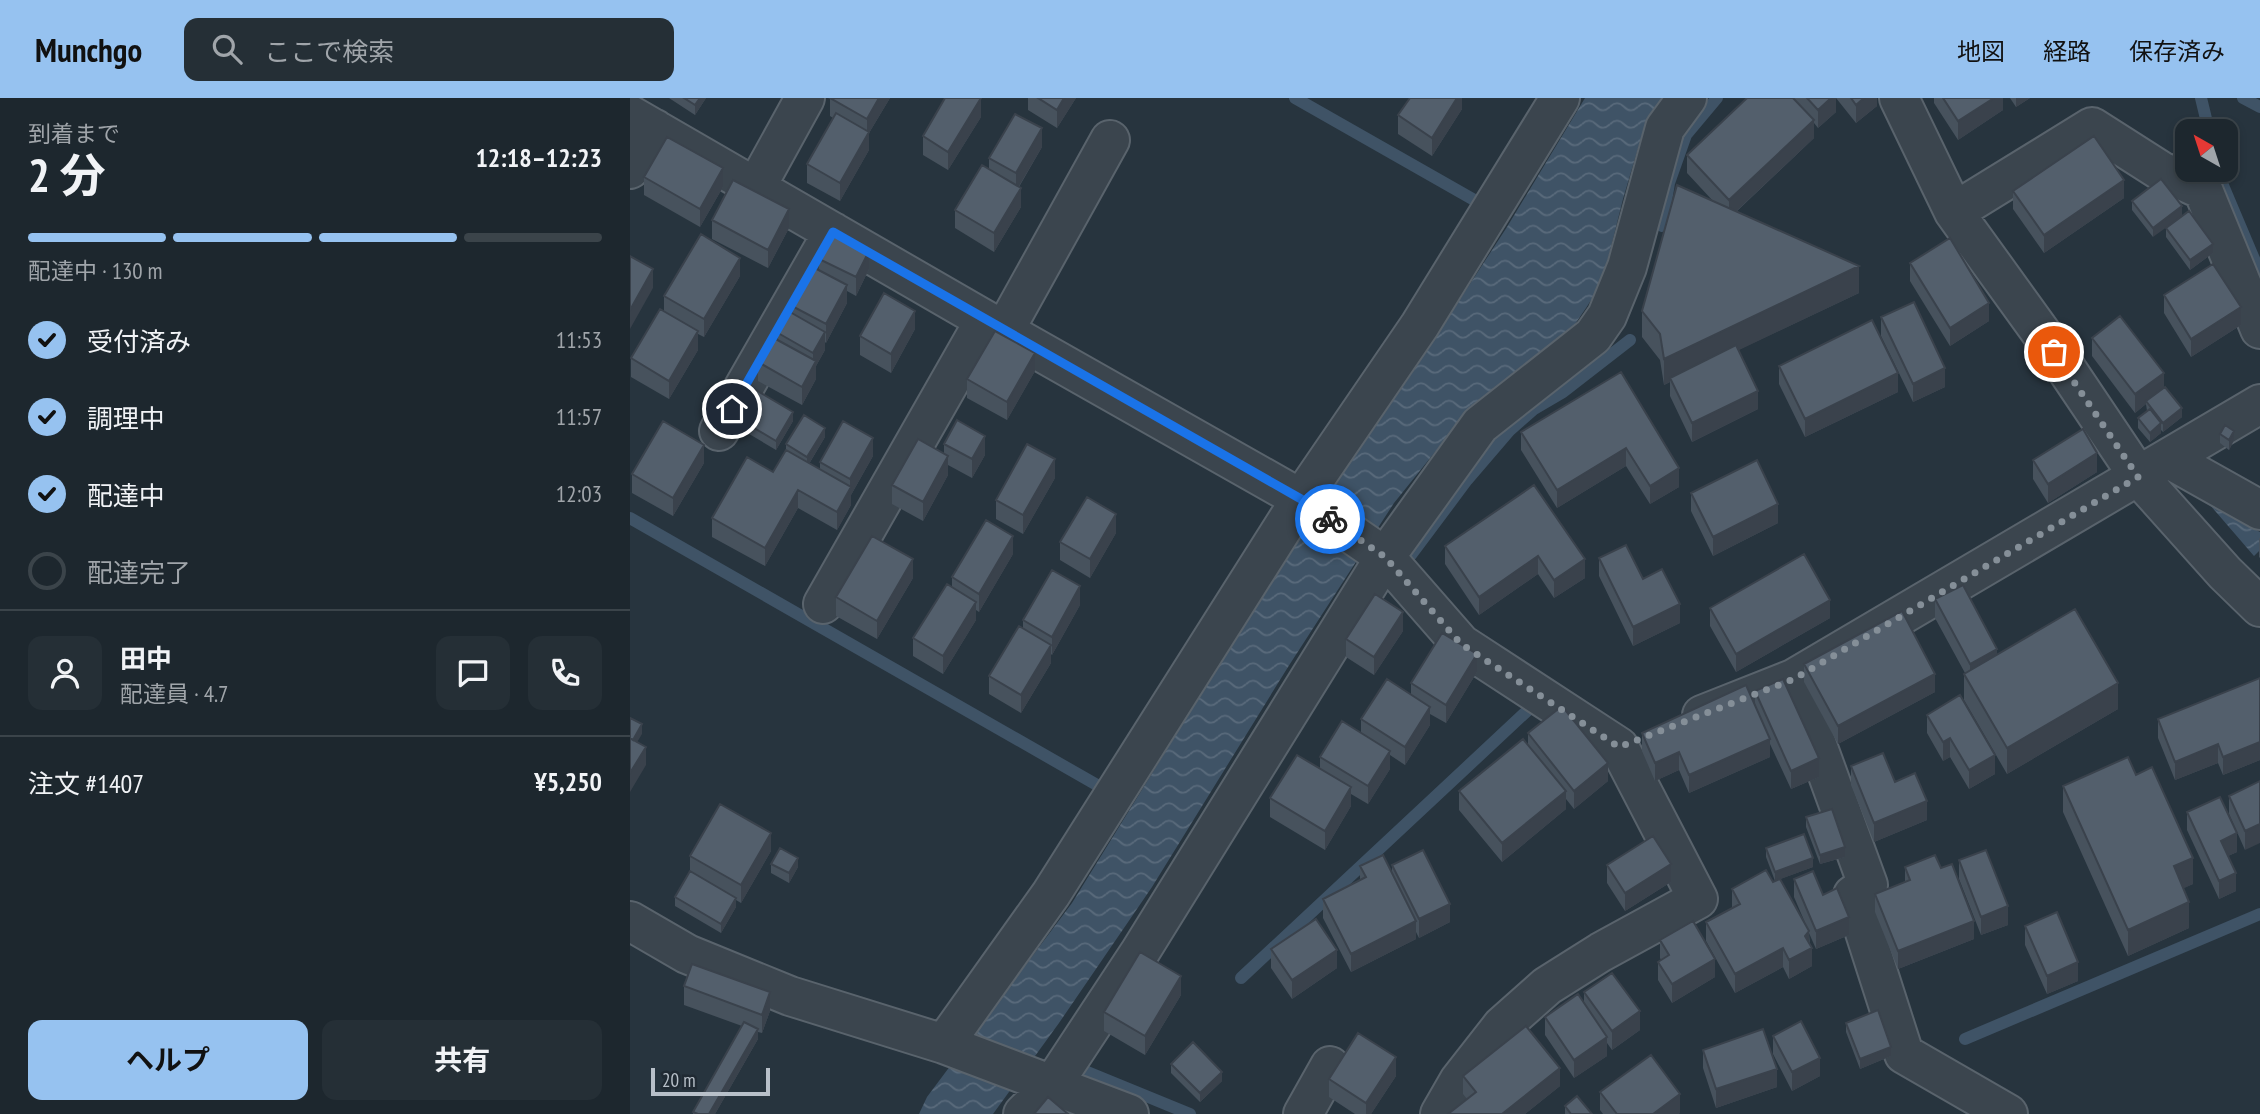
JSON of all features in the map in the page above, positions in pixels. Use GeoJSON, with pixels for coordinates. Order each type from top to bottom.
{"type":"FeatureCollection","features":[{"type":"Feature","properties":{"kind":"street"},"geometry":{"type":"LineString","coordinates":[[756,187],[804,98]]}},
{"type":"Feature","properties":{"kind":"street"},"geometry":{"type":"LineString","coordinates":[[948,1045],[1051,894],[1301,499],[1420,326],[1560,98]]}},
{"type":"Feature","properties":{"kind":"street"},"geometry":{"type":"LineString","coordinates":[[1023,1114],[1140,952],[1385,557],[1480,425],[1593,336],[1607,316],[1627,267],[1665,128],[1687,98]]}},
{"type":"Feature","properties":{"kind":"street"},"geometry":{"type":"LineString","coordinates":[[1899,98],[1954,212],[2054,352],[2154,468],[2225,573],[2260,607]]}},
{"type":"Feature","properties":{"kind":"street"},"geometry":{"type":"LineString","coordinates":[[630,169],[642,122],[1301,499],[1385,557],[1461,644],[1619,747],[1698,899],[1601,952],[1547,986],[1502,1026],[1459,1082],[1440,1114]]}},
{"type":"Feature","properties":{"kind":"street"},"geometry":{"type":"LineString","coordinates":[[1954,212],[2092,127],[2161,171],[2203,190],[2260,329]]}},
{"type":"Feature","properties":{"kind":"street"},"geometry":{"type":"LineString","coordinates":[[823,604],[1110,139]]}},
{"type":"Feature","properties":{"kind":"street"},"geometry":{"type":"LineString","coordinates":[[719,431],[833,232]]}},
{"type":"Feature","properties":{"kind":"street"},"geometry":{"type":"LineString","coordinates":[[1619,747],[1794,679],[2260,404]]}},
{"type":"Feature","properties":{"kind":"street"},"geometry":{"type":"LineString","coordinates":[[2154,468],[2260,510]]}},
{"type":"Feature","properties":{"kind":"street"},"geometry":{"type":"LineString","coordinates":[[1794,679],[1868,885],[1853,895],[1904,1054],[2008,1114]]}},
{"type":"Feature","properties":{"kind":"street"},"geometry":{"type":"LineString","coordinates":[[630,921],[688,954],[790,996],[948,1045],[1129,1114]]}},
{"type":"Feature","properties":{"kind":"street"},"geometry":{"type":"LineString","coordinates":[[1303,1114],[1330,1066]]}},
{"type":"Feature","properties":{"kind":"water"},"geometry":{"type":"Polygon","coordinates":[[[1585,98],[1662,98],[1647,118],[1602,283],[1586,308],[1573,327],[1472,406],[1394,503],[1288,667],[1152,887],[993,1114],[919,1114],[927,1097],[1072,903],[1295,538],[1412,373],[1507,227],[1585,98]]]}},
{"type":"Feature","properties":{"kind":"water"},"geometry":{"type":"Polygon","coordinates":[[[2210,505],[2260,532],[2260,550],[2254,556],[2210,505]]]}},
{"type":"Feature","properties":{"kind":"building"},"geometry":{"type":"Polygon","coordinates":[[[684,98],[700,98],[695,105],[684,98]]]}},
{"type":"Feature","properties":{"kind":"building"},"geometry":{"type":"Polygon","coordinates":[[[830,98],[879,98],[867,119],[830,98]]]}},
{"type":"Feature","properties":{"kind":"building"},"geometry":{"type":"Polygon","coordinates":[[[945,98],[981,98],[948,152],[923,136],[945,98]]]}},
{"type":"Feature","properties":{"kind":"building"},"geometry":{"type":"Polygon","coordinates":[[[1038,98],[1064,98],[1057,110],[1038,98]]]}},
{"type":"Feature","properties":{"kind":"building"},"geometry":{"type":"Polygon","coordinates":[[[1410,98],[1457,98],[1432,138],[1398,115],[1410,98]]]}},
{"type":"Feature","properties":{"kind":"building"},"geometry":{"type":"Polygon","coordinates":[[[1747,98],[1793,98],[1814,120],[1729,200],[1687,155],[1747,98]]]}},
{"type":"Feature","properties":{"kind":"building"},"geometry":{"type":"Polygon","coordinates":[[[1807,98],[1831,98],[1818,110],[1807,98]]]}},
{"type":"Feature","properties":{"kind":"building"},"geometry":{"type":"Polygon","coordinates":[[[1851,98],[1864,98],[1856,105],[1851,98]]]}},
{"type":"Feature","properties":{"kind":"building"},"geometry":{"type":"Polygon","coordinates":[[[1943,98],[1994,98],[1958,121],[1943,98]]]}},
{"type":"Feature","properties":{"kind":"building"},"geometry":{"type":"Polygon","coordinates":[[[836,113],[869,132],[840,183],[807,164],[836,113]]]}},
{"type":"Feature","properties":{"kind":"building"},"geometry":{"type":"Polygon","coordinates":[[[1015,114],[1042,128],[1016,173],[989,158],[1015,114]]]}},
{"type":"Feature","properties":{"kind":"building"},"geometry":{"type":"Polygon","coordinates":[[[2094,136],[2124,180],[2044,235],[2013,191],[2094,136]]]}},
{"type":"Feature","properties":{"kind":"building"},"geometry":{"type":"Polygon","coordinates":[[[667,137],[723,168],[700,209],[644,177],[667,137]]]}},
{"type":"Feature","properties":{"kind":"building"},"geometry":{"type":"Polygon","coordinates":[[[982,165],[1021,188],[994,233],[955,210],[982,165]]]}},
{"type":"Feature","properties":{"kind":"building"},"geometry":{"type":"Polygon","coordinates":[[[2161,179],[2182,206],[2153,228],[2132,201],[2161,179]]]}},
{"type":"Feature","properties":{"kind":"building"},"geometry":{"type":"Polygon","coordinates":[[[733,180],[789,209],[768,250],[712,220],[733,180]]]}},
{"type":"Feature","properties":{"kind":"building"},"geometry":{"type":"Polygon","coordinates":[[[1677,185],[1859,266],[1664,359],[1660,334],[1642,311],[1677,185]]]}},
{"type":"Feature","properties":{"kind":"building"},"geometry":{"type":"Polygon","coordinates":[[[2189,211],[2213,244],[2190,260],[2166,228],[2189,211]]]}},
{"type":"Feature","properties":{"kind":"building"},"geometry":{"type":"Polygon","coordinates":[[[833,232],[869,251],[856,277],[819,259],[833,232]]]}},
{"type":"Feature","properties":{"kind":"building"},"geometry":{"type":"Polygon","coordinates":[[[701,234],[740,258],[704,319],[664,296],[701,234]]]}},
{"type":"Feature","properties":{"kind":"building"},"geometry":{"type":"Polygon","coordinates":[[[1950,238],[1989,303],[1950,328],[1910,263],[1950,238]]]}},
{"type":"Feature","properties":{"kind":"building"},"geometry":{"type":"Polygon","coordinates":[[[630,256],[653,269],[630,310],[630,256]]]}},
{"type":"Feature","properties":{"kind":"building"},"geometry":{"type":"Polygon","coordinates":[[[2213,264],[2241,307],[2191,339],[2164,295],[2213,264]]]}},
{"type":"Feature","properties":{"kind":"building"},"geometry":{"type":"Polygon","coordinates":[[[811,266],[847,285],[826,324],[790,305],[811,266]]]}},
{"type":"Feature","properties":{"kind":"building"},"geometry":{"type":"Polygon","coordinates":[[[884,293],[915,311],[891,354],[860,336],[884,293]]]}},
{"type":"Feature","properties":{"kind":"building"},"geometry":{"type":"Polygon","coordinates":[[[1914,302],[1945,368],[1913,384],[1881,317],[1914,302]]]}},
{"type":"Feature","properties":{"kind":"building"},"geometry":{"type":"Polygon","coordinates":[[[660,309],[698,331],[669,381],[631,358],[660,309]]]}},
{"type":"Feature","properties":{"kind":"building"},"geometry":{"type":"Polygon","coordinates":[[[790,312],[825,332],[813,353],[778,333],[790,312]]]}},
{"type":"Feature","properties":{"kind":"building"},"geometry":{"type":"Polygon","coordinates":[[[2120,316],[2164,373],[2135,394],[2092,338],[2120,316]]]}},
{"type":"Feature","properties":{"kind":"building"},"geometry":{"type":"Polygon","coordinates":[[[1872,320],[1898,373],[1805,419],[1779,366],[1872,320]]]}},
{"type":"Feature","properties":{"kind":"building"},"geometry":{"type":"Polygon","coordinates":[[[995,331],[1035,353],[1007,402],[967,379],[995,331]]]}},
{"type":"Feature","properties":{"kind":"building"},"geometry":{"type":"Polygon","coordinates":[[[772,337],[816,361],[802,387],[758,362],[772,337]]]}},
{"type":"Feature","properties":{"kind":"building"},"geometry":{"type":"Polygon","coordinates":[[[1736,345],[1758,391],[1692,423],[1670,378],[1736,345]]]}},
{"type":"Feature","properties":{"kind":"building"},"geometry":{"type":"Polygon","coordinates":[[[1621,372],[1679,468],[1650,486],[1626,448],[1557,490],[1521,432],[1621,372]]]}},
{"type":"Feature","properties":{"kind":"building"},"geometry":{"type":"Polygon","coordinates":[[[751,387],[793,412],[776,441],[734,416],[751,387]]]}},
{"type":"Feature","properties":{"kind":"building"},"geometry":{"type":"Polygon","coordinates":[[[2165,387],[2182,408],[2163,423],[2146,401],[2165,387]]]}},
{"type":"Feature","properties":{"kind":"building"},"geometry":{"type":"Polygon","coordinates":[[[2150,409],[2161,423],[2150,433],[2138,418],[2150,409]]]}},
{"type":"Feature","properties":{"kind":"building"},"geometry":{"type":"Polygon","coordinates":[[[804,415],[825,428],[807,457],[786,444],[804,415]]]}},
{"type":"Feature","properties":{"kind":"building"},"geometry":{"type":"Polygon","coordinates":[[[957,420],[985,436],[972,459],[944,444],[957,420]]]}},
{"type":"Feature","properties":{"kind":"building"},"geometry":{"type":"Polygon","coordinates":[[[663,421],[704,445],[673,498],[632,474],[663,421]]]}},
{"type":"Feature","properties":{"kind":"building"},"geometry":{"type":"Polygon","coordinates":[[[843,421],[873,438],[850,479],[820,462],[843,421]]]}},
{"type":"Feature","properties":{"kind":"building"},"geometry":{"type":"Polygon","coordinates":[[[2225,425],[2234,431],[2229,440],[2220,434],[2225,425]]]}},
{"type":"Feature","properties":{"kind":"building"},"geometry":{"type":"Polygon","coordinates":[[[2083,429],[2097,453],[2048,484],[2033,460],[2083,429]]]}},
{"type":"Feature","properties":{"kind":"building"},"geometry":{"type":"Polygon","coordinates":[[[918,439],[948,456],[923,502],[892,485],[918,439]]]}},
{"type":"Feature","properties":{"kind":"building"},"geometry":{"type":"Polygon","coordinates":[[[1027,444],[1055,459],[1023,515],[996,500],[1027,444]]]}},
{"type":"Feature","properties":{"kind":"building"},"geometry":{"type":"Polygon","coordinates":[[[786,450],[851,487],[837,512],[798,490],[765,548],[712,518],[747,457],[773,472],[786,450]]]}},
{"type":"Feature","properties":{"kind":"building"},"geometry":{"type":"Polygon","coordinates":[[[1757,460],[1778,504],[1713,537],[1691,493],[1757,460]]]}},
{"type":"Feature","properties":{"kind":"building"},"geometry":{"type":"Polygon","coordinates":[[[1534,485],[1585,559],[1554,580],[1538,556],[1479,597],[1445,546],[1534,485]]]}},
{"type":"Feature","properties":{"kind":"building"},"geometry":{"type":"Polygon","coordinates":[[[1087,497],[1116,514],[1090,559],[1060,542],[1087,497]]]}},
{"type":"Feature","properties":{"kind":"building"},"geometry":{"type":"Polygon","coordinates":[[[986,520],[1013,536],[979,594],[952,577],[986,520]]]}},
{"type":"Feature","properties":{"kind":"building"},"geometry":{"type":"Polygon","coordinates":[[[872,536],[913,559],[877,621],[836,597],[872,536]]]}},
{"type":"Feature","properties":{"kind":"building"},"geometry":{"type":"Polygon","coordinates":[[[1626,545],[1643,579],[1662,569],[1680,604],[1633,627],[1599,558],[1626,545]]]}},
{"type":"Feature","properties":{"kind":"building"},"geometry":{"type":"Polygon","coordinates":[[[1804,554],[1830,600],[1736,654],[1710,608],[1804,554]]]}},
{"type":"Feature","properties":{"kind":"building"},"geometry":{"type":"Polygon","coordinates":[[[1052,570],[1080,586],[1052,637],[1023,620],[1052,570]]]}},
{"type":"Feature","properties":{"kind":"building"},"geometry":{"type":"Polygon","coordinates":[[[947,584],[976,602],[943,656],[913,638],[947,584]]]}},
{"type":"Feature","properties":{"kind":"building"},"geometry":{"type":"Polygon","coordinates":[[[1963,585],[1997,649],[1970,664],[1935,599],[1963,585]]]}},
{"type":"Feature","properties":{"kind":"building"},"geometry":{"type":"Polygon","coordinates":[[[1375,594],[1403,612],[1374,657],[1346,639],[1375,594]]]}},
{"type":"Feature","properties":{"kind":"building"},"geometry":{"type":"Polygon","coordinates":[[[2075,609],[2118,683],[2007,748],[1964,674],[2075,609]]]}},
{"type":"Feature","properties":{"kind":"building"},"geometry":{"type":"Polygon","coordinates":[[[1902,611],[1935,674],[1838,726],[1804,664],[1902,611]]]}},
{"type":"Feature","properties":{"kind":"building"},"geometry":{"type":"Polygon","coordinates":[[[1019,626],[1051,645],[1021,695],[989,676],[1019,626]]]}},
{"type":"Feature","properties":{"kind":"building"},"geometry":{"type":"Polygon","coordinates":[[[1442,633],[1477,654],[1446,705],[1411,683],[1442,633]]]}},
{"type":"Feature","properties":{"kind":"building"},"geometry":{"type":"Polygon","coordinates":[[[2260,678],[2260,742],[2223,757],[2218,744],[2175,762],[2158,719],[2260,678]]]}},
{"type":"Feature","properties":{"kind":"building"},"geometry":{"type":"Polygon","coordinates":[[[1387,679],[1430,707],[1405,747],[1361,719],[1387,679]]]}},
{"type":"Feature","properties":{"kind":"building"},"geometry":{"type":"Polygon","coordinates":[[[1783,679],[1819,758],[1791,771],[1755,691],[1783,679]]]}},
{"type":"Feature","properties":{"kind":"building"},"geometry":{"type":"Polygon","coordinates":[[[1746,685],[1770,739],[1689,775],[1679,752],[1655,763],[1642,733],[1746,685]]]}},
{"type":"Feature","properties":{"kind":"building"},"geometry":{"type":"Polygon","coordinates":[[[1960,695],[1995,755],[1969,770],[1950,738],[1943,742],[1927,715],[1960,695]]]}},
{"type":"Feature","properties":{"kind":"building"},"geometry":{"type":"Polygon","coordinates":[[[1562,706],[1608,763],[1574,791],[1528,733],[1562,706]]]}},
{"type":"Feature","properties":{"kind":"building"},"geometry":{"type":"Polygon","coordinates":[[[630,718],[642,724],[633,740],[630,738],[630,718]]]}},
{"type":"Feature","properties":{"kind":"building"},"geometry":{"type":"Polygon","coordinates":[[[1342,721],[1390,751],[1368,786],[1320,757],[1342,721]]]}},
{"type":"Feature","properties":{"kind":"building"},"geometry":{"type":"Polygon","coordinates":[[[630,738],[646,747],[630,773],[630,738]]]}},
{"type":"Feature","properties":{"kind":"building"},"geometry":{"type":"Polygon","coordinates":[[[1523,739],[1566,791],[1502,843],[1459,791],[1523,739]]]}},
{"type":"Feature","properties":{"kind":"building"},"geometry":{"type":"Polygon","coordinates":[[[1883,753],[1895,782],[1915,773],[1927,801],[1874,823],[1851,766],[1883,753]]]}},
{"type":"Feature","properties":{"kind":"building"},"geometry":{"type":"Polygon","coordinates":[[[1297,755],[1351,787],[1325,831],[1270,798],[1297,755]]]}},
{"type":"Feature","properties":{"kind":"building"},"geometry":{"type":"Polygon","coordinates":[[[2128,757],[2136,775],[2152,767],[2193,858],[2174,866],[2189,902],[2128,930],[2063,786],[2128,757]]]}},
{"type":"Feature","properties":{"kind":"building"},"geometry":{"type":"Polygon","coordinates":[[[2260,781],[2260,824],[2245,831],[2229,796],[2260,781]]]}},
{"type":"Feature","properties":{"kind":"building"},"geometry":{"type":"Polygon","coordinates":[[[2220,797],[2237,833],[2221,841],[2236,873],[2219,881],[2187,812],[2220,797]]]}},
{"type":"Feature","properties":{"kind":"building"},"geometry":{"type":"Polygon","coordinates":[[[720,804],[771,833],[741,885],[690,856],[720,804]]]}},
{"type":"Feature","properties":{"kind":"building"},"geometry":{"type":"Polygon","coordinates":[[[1832,809],[1845,847],[1820,855],[1806,817],[1832,809]]]}},
{"type":"Feature","properties":{"kind":"building"},"geometry":{"type":"Polygon","coordinates":[[[1804,834],[1813,858],[1775,872],[1766,848],[1804,834]]]}},
{"type":"Feature","properties":{"kind":"building"},"geometry":{"type":"Polygon","coordinates":[[[1653,836],[1671,864],[1625,893],[1607,865],[1653,836]]]}},
{"type":"Feature","properties":{"kind":"building"},"geometry":{"type":"Polygon","coordinates":[[[780,848],[798,858],[789,873],[771,864],[780,848]]]}},
{"type":"Feature","properties":{"kind":"building"},"geometry":{"type":"Polygon","coordinates":[[[1423,850],[1450,904],[1419,919],[1392,865],[1423,850]]]}},
{"type":"Feature","properties":{"kind":"building"},"geometry":{"type":"Polygon","coordinates":[[[1986,850],[2008,906],[1981,917],[1959,860],[1986,850]]]}},
{"type":"Feature","properties":{"kind":"building"},"geometry":{"type":"Polygon","coordinates":[[[1383,855],[1416,921],[1351,954],[1323,899],[1366,877],[1360,866],[1383,855]]]}},
{"type":"Feature","properties":{"kind":"building"},"geometry":{"type":"Polygon","coordinates":[[[1935,855],[1941,868],[1952,864],[1974,921],[1898,951],[1875,894],[1910,880],[1905,867],[1935,855]]]}},
{"type":"Feature","properties":{"kind":"building"},"geometry":{"type":"Polygon","coordinates":[[[1766,870],[1773,882],[1780,879],[1809,931],[1805,936],[1812,948],[1789,960],[1783,948],[1735,974],[1706,922],[1740,904],[1732,889],[1766,870]]]}},
{"type":"Feature","properties":{"kind":"building"},"geometry":{"type":"Polygon","coordinates":[[[690,871],[736,898],[721,924],[675,897],[690,871]]]}},
{"type":"Feature","properties":{"kind":"building"},"geometry":{"type":"Polygon","coordinates":[[[1813,871],[1823,895],[1837,888],[1849,917],[1816,931],[1794,879],[1813,871]]]}},
{"type":"Feature","properties":{"kind":"building"},"geometry":{"type":"Polygon","coordinates":[[[2057,912],[2078,962],[2047,976],[2025,926],[2057,912]]]}},
{"type":"Feature","properties":{"kind":"building"},"geometry":{"type":"Polygon","coordinates":[[[1316,919],[1337,950],[1292,980],[1271,949],[1316,919]]]}},
{"type":"Feature","properties":{"kind":"building"},"geometry":{"type":"Polygon","coordinates":[[[1693,921],[1715,959],[1672,984],[1658,962],[1669,955],[1660,940],[1693,921]]]}},
{"type":"Feature","properties":{"kind":"building"},"geometry":{"type":"Polygon","coordinates":[[[1140,952],[1181,976],[1145,1036],[1104,1012],[1140,952]]]}},
{"type":"Feature","properties":{"kind":"building"},"geometry":{"type":"Polygon","coordinates":[[[692,964],[770,992],[762,1015],[684,986],[692,964]]]}},
{"type":"Feature","properties":{"kind":"building"},"geometry":{"type":"Polygon","coordinates":[[[1612,973],[1640,1011],[1612,1031],[1584,992],[1612,973]]]}},
{"type":"Feature","properties":{"kind":"building"},"geometry":{"type":"Polygon","coordinates":[[[1578,994],[1607,1037],[1574,1060],[1545,1017],[1578,994]]]}},
{"type":"Feature","properties":{"kind":"building"},"geometry":{"type":"Polygon","coordinates":[[[1878,1010],[1891,1047],[1860,1059],[1846,1023],[1878,1010]]]}},
{"type":"Feature","properties":{"kind":"building"},"geometry":{"type":"Polygon","coordinates":[[[1801,1021],[1820,1058],[1792,1072],[1773,1036],[1801,1021]]]}},
{"type":"Feature","properties":{"kind":"building"},"geometry":{"type":"Polygon","coordinates":[[[744,1022],[758,1029],[709,1114],[693,1112],[744,1022]]]}},
{"type":"Feature","properties":{"kind":"building"},"geometry":{"type":"Polygon","coordinates":[[[1526,1026],[1560,1068],[1502,1114],[1448,1114],[1476,1092],[1463,1076],[1526,1026]]]}},
{"type":"Feature","properties":{"kind":"building"},"geometry":{"type":"Polygon","coordinates":[[[1763,1029],[1777,1069],[1716,1089],[1703,1050],[1763,1029]]]}},
{"type":"Feature","properties":{"kind":"building"},"geometry":{"type":"Polygon","coordinates":[[[1358,1033],[1396,1057],[1366,1103],[1329,1079],[1358,1033]]]}},
{"type":"Feature","properties":{"kind":"building"},"geometry":{"type":"Polygon","coordinates":[[[1193,1042],[1222,1072],[1200,1093],[1171,1064],[1193,1042]]]}},
{"type":"Feature","properties":{"kind":"building"},"geometry":{"type":"Polygon","coordinates":[[[1651,1055],[1680,1094],[1653,1114],[1617,1114],[1600,1092],[1651,1055]]]}},
{"type":"Feature","properties":{"kind":"building"},"geometry":{"type":"Polygon","coordinates":[[[1577,1096],[1592,1114],[1571,1114],[1565,1106],[1577,1096]]]}},
{"type":"Feature","properties":{"kind":"building"},"geometry":{"type":"Polygon","coordinates":[[[1048,1097],[1068,1114],[1034,1114],[1048,1097]]]}},
{"type":"Feature","properties":{"kind":"waterway"},"geometry":{"type":"LineString","coordinates":[[1295,98],[1476,201]]}},
{"type":"Feature","properties":{"kind":"waterway"},"geometry":{"type":"LineString","coordinates":[[1662,226],[1669,183],[1686,135],[1717,98]]}},
{"type":"Feature","properties":{"kind":"waterway"},"geometry":{"type":"LineString","coordinates":[[2201,98],[2206,119]]}},
{"type":"Feature","properties":{"kind":"waterway"},"geometry":{"type":"LineString","coordinates":[[2243,98],[2260,107]]}},
{"type":"Feature","properties":{"kind":"waterway"},"geometry":{"type":"LineString","coordinates":[[2222,182],[2260,273]]}},
{"type":"Feature","properties":{"kind":"waterway"},"geometry":{"type":"LineString","coordinates":[[1411,555],[1467,480],[1509,431],[1534,409],[1563,392],[1630,340]]}},
{"type":"Feature","properties":{"kind":"waterway"},"geometry":{"type":"LineString","coordinates":[[630,518],[1097,785]]}},
{"type":"Feature","properties":{"kind":"waterway"},"geometry":{"type":"LineString","coordinates":[[1241,978],[1528,710]]}},
{"type":"Feature","properties":{"kind":"waterway"},"geometry":{"type":"LineString","coordinates":[[1965,1039],[2260,914]]}},
{"type":"Feature","properties":{"kind":"waterway"},"geometry":{"type":"LineString","coordinates":[[1080,1069],[1190,1114]]}},
{"type":"Feature","properties":{"kind":"way so far"},"geometry":{"type":"LineString","coordinates":[[1330,519],[1385,557],[1461,644],[1619,747],[1794,679],[2138,477],[2054,352]]}},
{"type":"Feature","properties":{"kind":"route"},"geometry":{"type":"LineString","coordinates":[[732,409],[833,232],[1301,499],[1330,519]]}}]}
